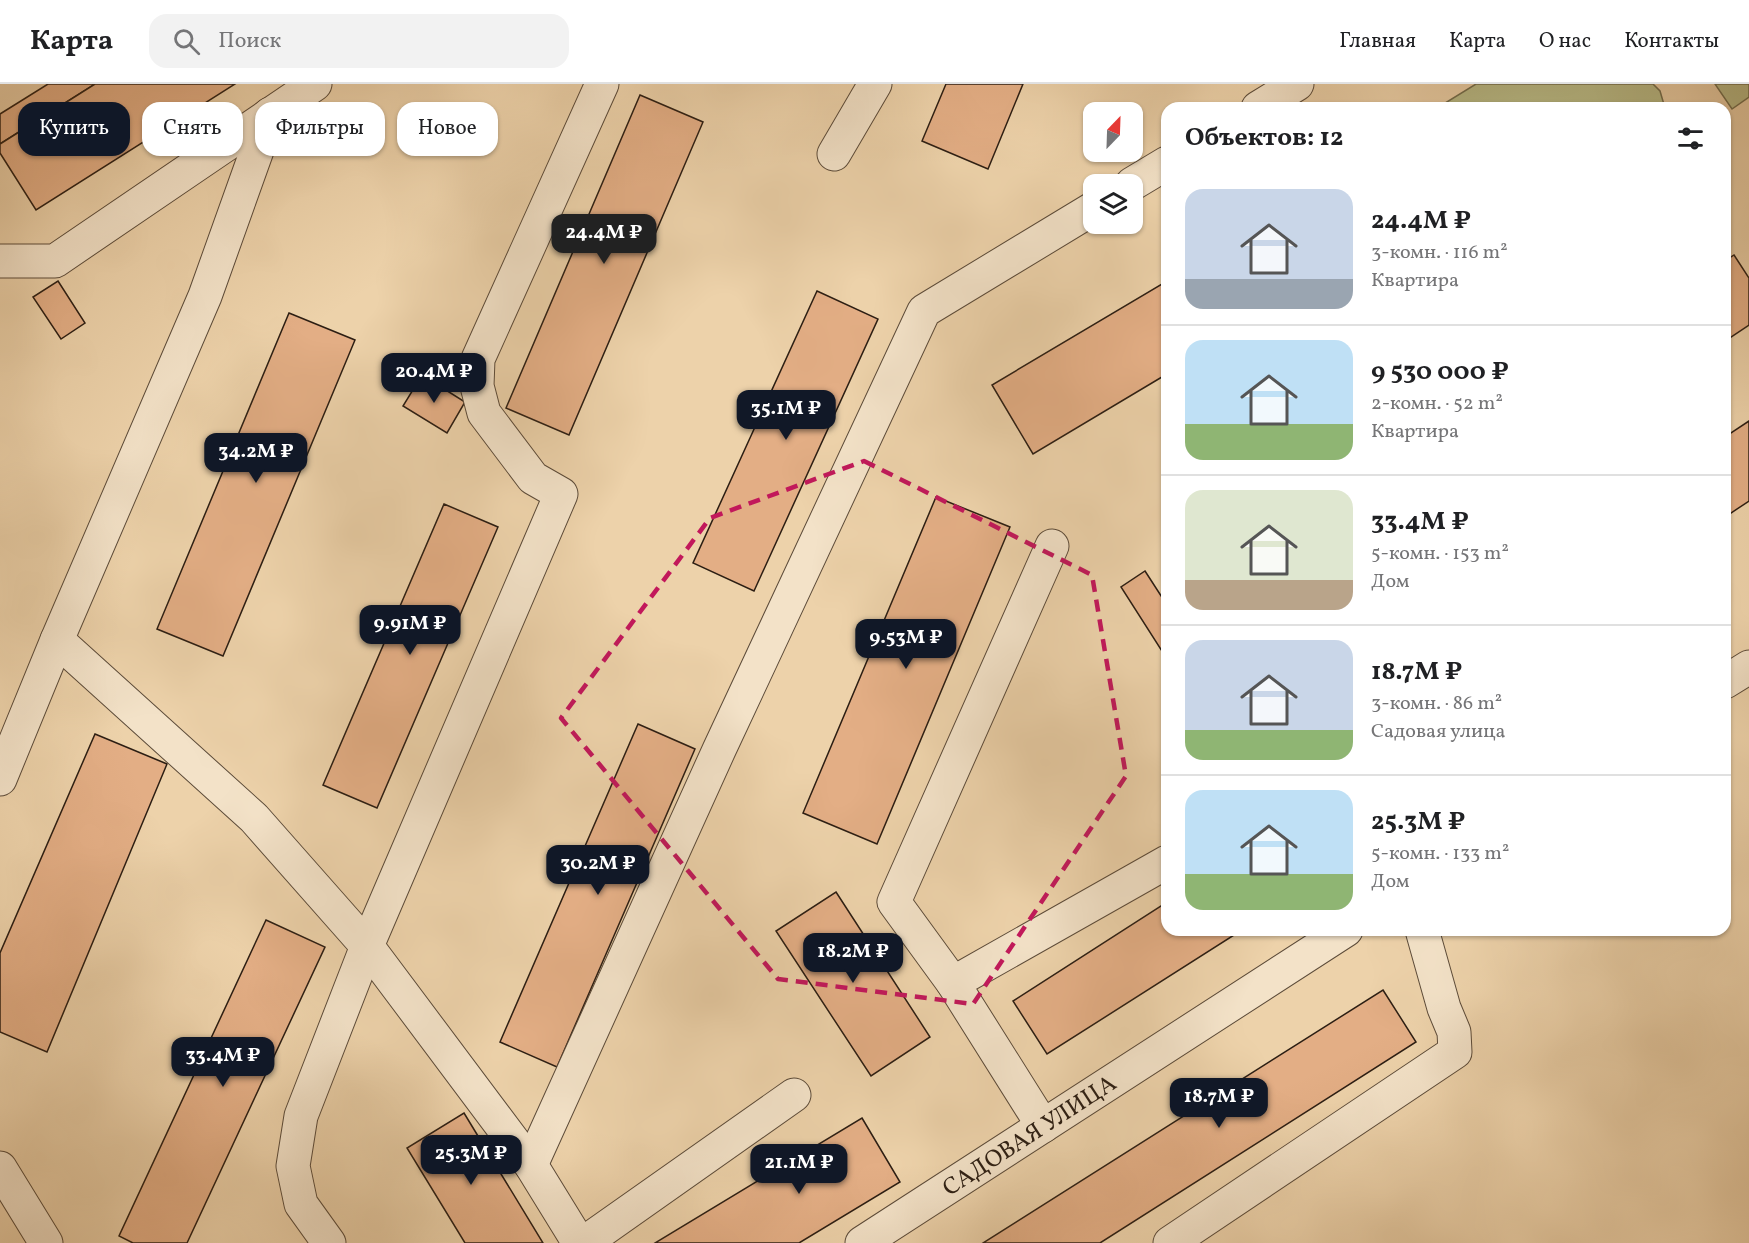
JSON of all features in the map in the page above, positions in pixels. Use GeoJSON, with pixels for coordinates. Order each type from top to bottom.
{"type":"FeatureCollection","features":[{"type":"Feature","properties":{"kind":"street"},"geometry":{"type":"LineString","coordinates":[[288,102],[315,84]]}},
{"type":"Feature","properties":{"kind":"street"},"geometry":{"type":"LineString","coordinates":[[329,1243],[301,1204],[293,1166],[301,1116],[366,946],[561,494],[533,478],[484,413],[477,386],[478,359],[602,84]]}},
{"type":"Feature","properties":{"kind":"street"},"geometry":{"type":"LineString","coordinates":[[834,154],[875,84]]}},
{"type":"Feature","properties":{"kind":"street"},"geometry":{"type":"LineString","coordinates":[[1268,102],[1297,84]]}},
{"type":"Feature","properties":{"kind":"street"},"geometry":{"type":"LineString","coordinates":[[0,261],[55,261],[255,124]]}},
{"type":"Feature","properties":{"kind":"street"},"geometry":{"type":"LineString","coordinates":[[0,779],[57,640],[205,296],[255,156]]}},
{"type":"Feature","properties":{"kind":"street"},"geometry":{"type":"LineString","coordinates":[[1143,177],[1161,167]]}},
{"type":"Feature","properties":{"kind":"street"},"geometry":{"type":"LineString","coordinates":[[531,1165],[718,750],[924,311],[1083,215]]}},
{"type":"Feature","properties":{"kind":"street"},"geometry":{"type":"LineString","coordinates":[[1043,1126],[953,984],[894,902],[1052,546]]}},
{"type":"Feature","properties":{"kind":"street"},"geometry":{"type":"LineString","coordinates":[[57,640],[254,818],[366,946],[531,1165],[579,1243]]}},
{"type":"Feature","properties":{"kind":"street"},"geometry":{"type":"LineString","coordinates":[[1731,678],[1749,667]]}},
{"type":"Feature","properties":{"kind":"street"},"geometry":{"type":"LineString","coordinates":[[953,984],[1161,865]]}},
{"type":"Feature","properties":{"kind":"street","name":"САДОВАЯ УЛИЦА"},"geometry":{"type":"LineString","coordinates":[[862,1243],[1337,936]]}},
{"type":"Feature","properties":{"kind":"street"},"geometry":{"type":"LineString","coordinates":[[1170,1243],[1455,1052],[1454,1032],[1444,1008],[1424,936]]}},
{"type":"Feature","properties":{"kind":"street"},"geometry":{"type":"LineString","coordinates":[[584,1243],[794,1095]]}},
{"type":"Feature","properties":{"kind":"street"},"geometry":{"type":"LineString","coordinates":[[0,1168],[46,1243]]}},
{"type":"Feature","properties":{"kind":"highlighted area"},"geometry":{"type":"Polygon","coordinates":[[[864,461],[1092,575],[1126,776],[973,1004],[778,979],[561,718],[710,518],[864,461]]]}},
{"type":"Feature","properties":{"kind":"green space"},"geometry":{"type":"Polygon","coordinates":[[[1476,84],[1653,84],[1660,91],[1663,102],[1447,102],[1476,84]]]}},
{"type":"Feature","properties":{"kind":"green space"},"geometry":{"type":"Polygon","coordinates":[[[1715,84],[1749,84],[1749,97],[1732,109],[1731,102],[1727,102],[1715,84]]]}},
{"type":"Feature","properties":{"kind":"building"},"geometry":{"type":"Polygon","coordinates":[[[48,84],[95,84],[66,102],[19,102],[48,84]]]}},
{"type":"Feature","properties":{"kind":"building"},"geometry":{"type":"Polygon","coordinates":[[[95,84],[235,84],[207,102],[142,102],[142,143],[130,150],[130,102],[66,102],[95,84]]]}},
{"type":"Feature","properties":{"kind":"building"},"geometry":{"type":"Polygon","coordinates":[[[946,84],[1023,84],[988,169],[922,141],[946,84]]]}},
{"type":"Feature","properties":{"kind":"building"},"geometry":{"type":"Polygon","coordinates":[[[640,95],[703,122],[569,435],[506,408],[640,95]]]}},
{"type":"Feature","properties":{"kind":"building"},"geometry":{"type":"Polygon","coordinates":[[[18,103],[18,133],[0,144],[0,114],[18,103]]]}},
{"type":"Feature","properties":{"kind":"building"},"geometry":{"type":"Polygon","coordinates":[[[18,133],[18,156],[121,156],[36,210],[0,153],[0,144],[18,133]]]}},
{"type":"Feature","properties":{"kind":"building"},"geometry":{"type":"Polygon","coordinates":[[[1734,255],[1749,278],[1749,325],[1731,337],[1731,257],[1734,255]]]}},
{"type":"Feature","properties":{"kind":"building"},"geometry":{"type":"Polygon","coordinates":[[[58,281],[85,323],[61,339],[33,297],[58,281]]]}},
{"type":"Feature","properties":{"kind":"building"},"geometry":{"type":"Polygon","coordinates":[[[1161,285],[1161,378],[1033,454],[992,385],[1161,285]]]}},
{"type":"Feature","properties":{"kind":"building"},"geometry":{"type":"Polygon","coordinates":[[[817,291],[878,319],[754,591],[693,563],[817,291]]]}},
{"type":"Feature","properties":{"kind":"building"},"geometry":{"type":"Polygon","coordinates":[[[289,313],[355,340],[223,656],[157,629],[289,313]]]}},
{"type":"Feature","properties":{"kind":"building"},"geometry":{"type":"Polygon","coordinates":[[[422,375],[465,402],[447,433],[403,406],[422,375]]]}},
{"type":"Feature","properties":{"kind":"building"},"geometry":{"type":"Polygon","coordinates":[[[1749,421],[1749,501],[1731,513],[1731,433],[1749,421]]]}},
{"type":"Feature","properties":{"kind":"building"},"geometry":{"type":"Polygon","coordinates":[[[936,497],[1010,527],[877,844],[803,813],[936,497]]]}},
{"type":"Feature","properties":{"kind":"building"},"geometry":{"type":"Polygon","coordinates":[[[444,504],[498,527],[377,808],[323,785],[444,504]]]}},
{"type":"Feature","properties":{"kind":"building"},"geometry":{"type":"Polygon","coordinates":[[[1145,571],[1161,596],[1161,650],[1121,587],[1145,571]]]}},
{"type":"Feature","properties":{"kind":"building"},"geometry":{"type":"Polygon","coordinates":[[[638,724],[695,749],[557,1067],[500,1042],[638,724]]]}},
{"type":"Feature","properties":{"kind":"building"},"geometry":{"type":"Polygon","coordinates":[[[95,734],[167,764],[47,1052],[0,1032],[0,953],[95,734]]]}},
{"type":"Feature","properties":{"kind":"building"},"geometry":{"type":"Polygon","coordinates":[[[836,892],[930,1037],[871,1076],[776,931],[836,892]]]}},
{"type":"Feature","properties":{"kind":"building"},"geometry":{"type":"Polygon","coordinates":[[[1161,906],[1161,936],[1233,936],[1047,1054],[1013,1001],[1161,906]]]}},
{"type":"Feature","properties":{"kind":"building"},"geometry":{"type":"Polygon","coordinates":[[[266,920],[325,947],[187,1243],[133,1243],[119,1236],[266,920]]]}},
{"type":"Feature","properties":{"kind":"building"},"geometry":{"type":"Polygon","coordinates":[[[1383,990],[1416,1042],[1100,1243],[983,1243],[1383,990]]]}},
{"type":"Feature","properties":{"kind":"building"},"geometry":{"type":"Polygon","coordinates":[[[464,1113],[543,1243],[465,1243],[407,1148],[464,1113]]]}},
{"type":"Feature","properties":{"kind":"building"},"geometry":{"type":"Polygon","coordinates":[[[862,1118],[900,1182],[799,1243],[655,1243],[862,1118]]]}}]}
